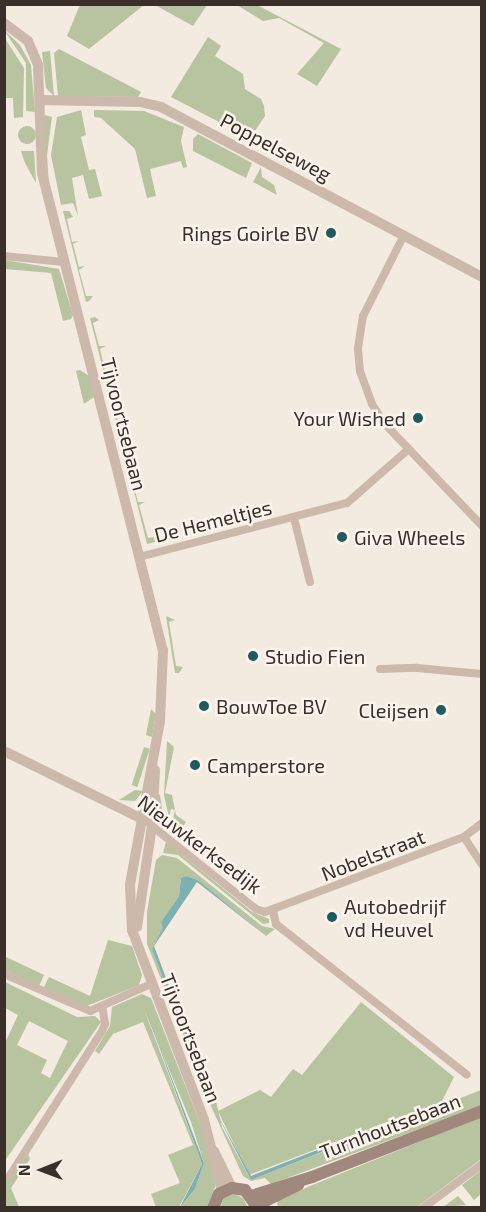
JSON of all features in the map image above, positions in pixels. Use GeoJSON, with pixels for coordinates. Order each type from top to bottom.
{"type":"FeatureCollection","features":[{"type":"Feature","properties":{"kind":"main road","name":"Turnhoutsebaan"},"geometry":{"type":"LineString","coordinates":[[254,1203],[312,1177],[482,1111]]}},
{"type":"Feature","properties":{"kind":"main road"},"geometry":{"type":"LineString","coordinates":[[213,1208],[227,1189],[254,1203]]}},
{"type":"Feature","properties":{"kind":"street","name":"Tijvoortsebaan"},"geometry":{"type":"LineString","coordinates":[[4,23],[28,41],[34,52],[40,75],[42,173],[164,662],[154,758],[152,826],[136,941]]}},
{"type":"Feature","properties":{"kind":"street","name":"Poppelseweg"},"geometry":{"type":"LineString","coordinates":[[40,100],[140,102],[161,107],[482,277]]}},
{"type":"Feature","properties":{"kind":"street"},"geometry":{"type":"LineString","coordinates":[[404,235],[363,316],[358,350],[360,371],[372,404],[409,449],[482,526]]}},
{"type":"Feature","properties":{"kind":"street"},"geometry":{"type":"LineString","coordinates":[[4,256],[64,262]]}},
{"type":"Feature","properties":{"kind":"street","name":"De Hemeltjes"},"geometry":{"type":"LineString","coordinates":[[139,557],[347,503],[409,449]]}},
{"type":"Feature","properties":{"kind":"street","name":"De Hemeltjes"},"geometry":{"type":"LineString","coordinates":[[294,518],[310,582]]}},
{"type":"Feature","properties":{"kind":"street"},"geometry":{"type":"LineString","coordinates":[[380,669],[417,668],[482,674]]}},
{"type":"Feature","properties":{"kind":"street","name":"Nieuwkerksedijk"},"geometry":{"type":"LineString","coordinates":[[4,750],[141,817],[256,909],[273,911],[276,924],[467,1075]]}},
{"type":"Feature","properties":{"kind":"street","name":"Tijvoortsebaan"},"geometry":{"type":"LineString","coordinates":[[154,758],[141,817],[130,885],[136,941],[227,1189]]}},
{"type":"Feature","properties":{"kind":"street","name":"Nobelstraat"},"geometry":{"type":"LineString","coordinates":[[273,911],[464,837],[482,823]]}},
{"type":"Feature","properties":{"kind":"street"},"geometry":{"type":"LineString","coordinates":[[464,837],[482,865]]}},
{"type":"Feature","properties":{"kind":"street"},"geometry":{"type":"LineString","coordinates":[[4,974],[81,1010],[102,1006],[151,984]]}},
{"type":"Feature","properties":{"kind":"street"},"geometry":{"type":"LineString","coordinates":[[9,1177],[102,1031],[105,1017],[102,1006]]}},
{"type":"Feature","properties":{"kind":"street"},"geometry":{"type":"LineString","coordinates":[[423,1208],[482,1164]]}},
{"type":"Feature","properties":{"kind":"green space"},"geometry":{"type":"Polygon","coordinates":[[[80,5],[144,5],[89,49],[67,36],[80,5]]]}},
{"type":"Feature","properties":{"kind":"green space"},"geometry":{"type":"Polygon","coordinates":[[[155,5],[207,5],[193,26],[155,5]]]}},
{"type":"Feature","properties":{"kind":"green space"},"geometry":{"type":"Polygon","coordinates":[[[237,5],[257,5],[341,49],[317,86],[297,74],[324,43],[279,18],[263,21],[237,5]]]}},
{"type":"Feature","properties":{"kind":"green space"},"geometry":{"type":"Polygon","coordinates":[[[4,30],[20,45],[31,65],[35,112],[26,111],[26,63],[4,30]]]}},
{"type":"Feature","properties":{"kind":"green space"},"geometry":{"type":"Polygon","coordinates":[[[4,37],[24,68],[23,117],[14,118],[13,98],[5,98],[4,37]]]}},
{"type":"Feature","properties":{"kind":"green space"},"geometry":{"type":"Polygon","coordinates":[[[208,37],[221,46],[215,56],[243,74],[245,89],[261,99],[264,106],[265,116],[250,138],[171,97],[208,37]]]}},
{"type":"Feature","properties":{"kind":"green space"},"geometry":{"type":"Polygon","coordinates":[[[59,49],[141,92],[138,97],[58,96],[54,53],[59,49]]]}},
{"type":"Feature","properties":{"kind":"green space"},"geometry":{"type":"Polygon","coordinates":[[[50,51],[54,96],[46,88],[42,52],[50,51]]]}},
{"type":"Feature","properties":{"kind":"green space"},"geometry":{"type":"Polygon","coordinates":[[[81,110],[86,135],[81,137],[89,170],[95,169],[102,196],[89,199],[83,175],[72,178],[78,216],[73,203],[61,205],[51,155],[57,117],[81,110]]]}},
{"type":"Feature","properties":{"kind":"green space"},"geometry":{"type":"Polygon","coordinates":[[[94,110],[144,111],[184,127],[181,141],[187,167],[183,168],[181,161],[150,169],[156,196],[147,198],[135,149],[101,118],[94,117],[94,110]]]}},
{"type":"Feature","properties":{"kind":"green space"},"geometry":{"type":"Polygon","coordinates":[[[45,115],[52,117],[47,155],[49,185],[45,161],[45,115]]]}},
{"type":"Feature","properties":{"kind":"green space"},"geometry":{"type":"Polygon","coordinates":[[[27,126],[33,129],[36,135],[33,141],[27,144],[21,141],[18,135],[21,129],[27,126]]]}},
{"type":"Feature","properties":{"kind":"green space"},"geometry":{"type":"Polygon","coordinates":[[[198,134],[252,163],[246,178],[193,151],[193,139],[198,134]]]}},
{"type":"Feature","properties":{"kind":"green space"},"geometry":{"type":"Polygon","coordinates":[[[21,151],[34,151],[36,183],[25,163],[21,151]]]}},
{"type":"Feature","properties":{"kind":"green space"},"geometry":{"type":"Polygon","coordinates":[[[261,167],[262,177],[274,185],[277,195],[253,182],[261,167]]]}},
{"type":"Feature","properties":{"kind":"green space"},"geometry":{"type":"Polygon","coordinates":[[[63,211],[69,211],[73,217],[67,219],[72,242],[79,241],[73,244],[79,267],[85,266],[79,270],[86,296],[93,296],[86,302],[63,211]]]}},
{"type":"Feature","properties":{"kind":"green space"},"geometry":{"type":"Polygon","coordinates":[[[5,260],[59,269],[73,315],[71,319],[63,321],[51,273],[5,269],[5,260]]]}},
{"type":"Feature","properties":{"kind":"green space"},"geometry":{"type":"Polygon","coordinates":[[[95,317],[99,320],[93,323],[99,346],[106,346],[100,349],[107,379],[114,378],[107,385],[90,318],[95,317]]]}},
{"type":"Feature","properties":{"kind":"green space"},"geometry":{"type":"Polygon","coordinates":[[[80,370],[89,376],[94,397],[84,404],[76,371],[80,370]]]}},
{"type":"Feature","properties":{"kind":"green space"},"geometry":{"type":"Polygon","coordinates":[[[117,400],[120,403],[114,406],[121,432],[127,433],[121,435],[127,458],[134,458],[127,466],[111,401],[117,400]]]}},
{"type":"Feature","properties":{"kind":"green space"},"geometry":{"type":"Polygon","coordinates":[[[136,478],[140,483],[134,486],[138,502],[145,502],[139,505],[148,538],[154,537],[155,542],[147,544],[131,479],[136,478]]]}},
{"type":"Feature","properties":{"kind":"green space"},"geometry":{"type":"Polygon","coordinates":[[[166,616],[175,620],[169,622],[176,666],[183,667],[179,673],[175,673],[166,616]]]}},
{"type":"Feature","properties":{"kind":"green space"},"geometry":{"type":"Polygon","coordinates":[[[151,709],[156,714],[152,737],[146,735],[151,709]]]}},
{"type":"Feature","properties":{"kind":"green space"},"geometry":{"type":"Polygon","coordinates":[[[167,741],[174,747],[165,793],[172,795],[175,810],[171,809],[169,817],[164,795],[167,741]]]}},
{"type":"Feature","properties":{"kind":"green space"},"geometry":{"type":"Polygon","coordinates":[[[144,747],[150,749],[137,787],[132,785],[144,747]]]}},
{"type":"Feature","properties":{"kind":"green space"},"geometry":{"type":"Polygon","coordinates":[[[135,790],[143,791],[135,801],[119,800],[135,790]]]}},
{"type":"Feature","properties":{"kind":"green space"},"geometry":{"type":"Polygon","coordinates":[[[158,794],[160,795],[165,829],[157,821],[158,794]]]}},
{"type":"Feature","properties":{"kind":"green space"},"geometry":{"type":"Polygon","coordinates":[[[175,810],[176,815],[186,822],[179,833],[171,827],[175,810]]]}},
{"type":"Feature","properties":{"kind":"green space"},"geometry":{"type":"Polygon","coordinates":[[[166,842],[252,912],[269,919],[269,923],[263,924],[178,855],[163,853],[166,842]]]}},
{"type":"Feature","properties":{"kind":"green space"},"geometry":{"type":"Polygon","coordinates":[[[162,855],[177,858],[262,926],[275,929],[266,936],[198,880],[186,876],[181,878],[179,896],[161,922],[164,928],[152,949],[212,1094],[208,1096],[147,944],[147,912],[156,860],[162,855]]]}},
{"type":"Feature","properties":{"kind":"green space"},"geometry":{"type":"Polygon","coordinates":[[[108,940],[132,946],[142,975],[139,985],[87,1006],[43,989],[49,977],[90,996],[108,940]]]}},
{"type":"Feature","properties":{"kind":"green space"},"geometry":{"type":"Polygon","coordinates":[[[4,956],[44,975],[39,986],[5,970],[4,956]]]}},
{"type":"Feature","properties":{"kind":"green space"},"geometry":{"type":"Polygon","coordinates":[[[5,982],[77,1017],[95,1016],[101,1022],[4,1162],[5,1043],[18,1015],[5,1008],[5,982]],[[29,1021],[17,1045],[47,1060],[41,1073],[50,1078],[68,1041],[29,1021]]]}},
{"type":"Feature","properties":{"kind":"green space"},"geometry":{"type":"Polygon","coordinates":[[[142,994],[151,998],[202,1128],[216,1185],[207,1207],[180,1207],[195,1189],[204,1163],[191,1122],[144,1009],[202,1164],[179,1207],[156,1207],[151,1194],[180,1183],[168,1155],[193,1145],[143,1022],[113,1034],[99,1054],[95,1051],[110,1026],[112,1007],[142,994]]]}},
{"type":"Feature","properties":{"kind":"green space"},"geometry":{"type":"Polygon","coordinates":[[[361,1002],[454,1077],[442,1101],[249,1175],[218,1111],[260,1090],[271,1097],[293,1069],[302,1075],[361,1002]]]}},
{"type":"Feature","properties":{"kind":"green space"},"geometry":{"type":"Polygon","coordinates":[[[481,1090],[481,1106],[271,1184],[265,1178],[251,1181],[243,1176],[210,1104],[216,1101],[222,1127],[251,1180],[481,1090]]]}},
{"type":"Feature","properties":{"kind":"green space"},"geometry":{"type":"Polygon","coordinates":[[[481,1117],[481,1159],[417,1207],[278,1208],[277,1201],[310,1186],[481,1117]]]}},
{"type":"Feature","properties":{"kind":"green space"},"geometry":{"type":"Polygon","coordinates":[[[28,1154],[30,1159],[11,1188],[19,1207],[5,1207],[4,1176],[11,1180],[28,1154]]]}},
{"type":"Feature","properties":{"kind":"green space"},"geometry":{"type":"Polygon","coordinates":[[[481,1170],[481,1194],[474,1200],[462,1185],[481,1170]]]}},
{"type":"Feature","properties":{"kind":"green space"},"geometry":{"type":"Polygon","coordinates":[[[234,1194],[243,1198],[248,1208],[220,1208],[224,1198],[234,1194]]]}},
{"type":"Feature","properties":{"kind":"green space"},"geometry":{"type":"Polygon","coordinates":[[[458,1196],[466,1205],[443,1207],[458,1196]]]}},
{"type":"Feature","properties":{"kind":"water"},"geometry":{"type":"Polygon","coordinates":[[[186,876],[198,880],[266,936],[197,882],[154,946],[209,1093],[152,949],[163,928],[161,922],[179,896],[181,878],[186,876]]]}},
{"type":"Feature","properties":{"kind":"water"},"geometry":{"type":"Polygon","coordinates":[[[145,1008],[204,1163],[195,1189],[180,1207],[202,1164],[145,1008]]]}},
{"type":"Feature","properties":{"kind":"water"},"geometry":{"type":"Polygon","coordinates":[[[442,1101],[443,1104],[251,1180],[215,1110],[251,1176],[442,1101]]]}},
{"type":"Feature","properties":{"kind":"place","name":"Rings Goirle BV"},"geometry":{"type":"Point","coordinates":[331,233]}},
{"type":"Feature","properties":{"kind":"place","name":"Your Wished"},"geometry":{"type":"Point","coordinates":[418,418]}},
{"type":"Feature","properties":{"kind":"place","name":"Giva Wheels"},"geometry":{"type":"Point","coordinates":[342,537]}},
{"type":"Feature","properties":{"kind":"place","name":"Studio Fien"},"geometry":{"type":"Point","coordinates":[253,656]}},
{"type":"Feature","properties":{"kind":"place","name":"BouwToe BV"},"geometry":{"type":"Point","coordinates":[204,706]}},
{"type":"Feature","properties":{"kind":"place","name":"Cleijsen"},"geometry":{"type":"Point","coordinates":[441,710]}},
{"type":"Feature","properties":{"kind":"place","name":"Camperstore"},"geometry":{"type":"Point","coordinates":[195,765]}},
{"type":"Feature","properties":{"kind":"place","name":"Autobedrijf vd Heuvel"},"geometry":{"type":"Point","coordinates":[332,917]}}]}
